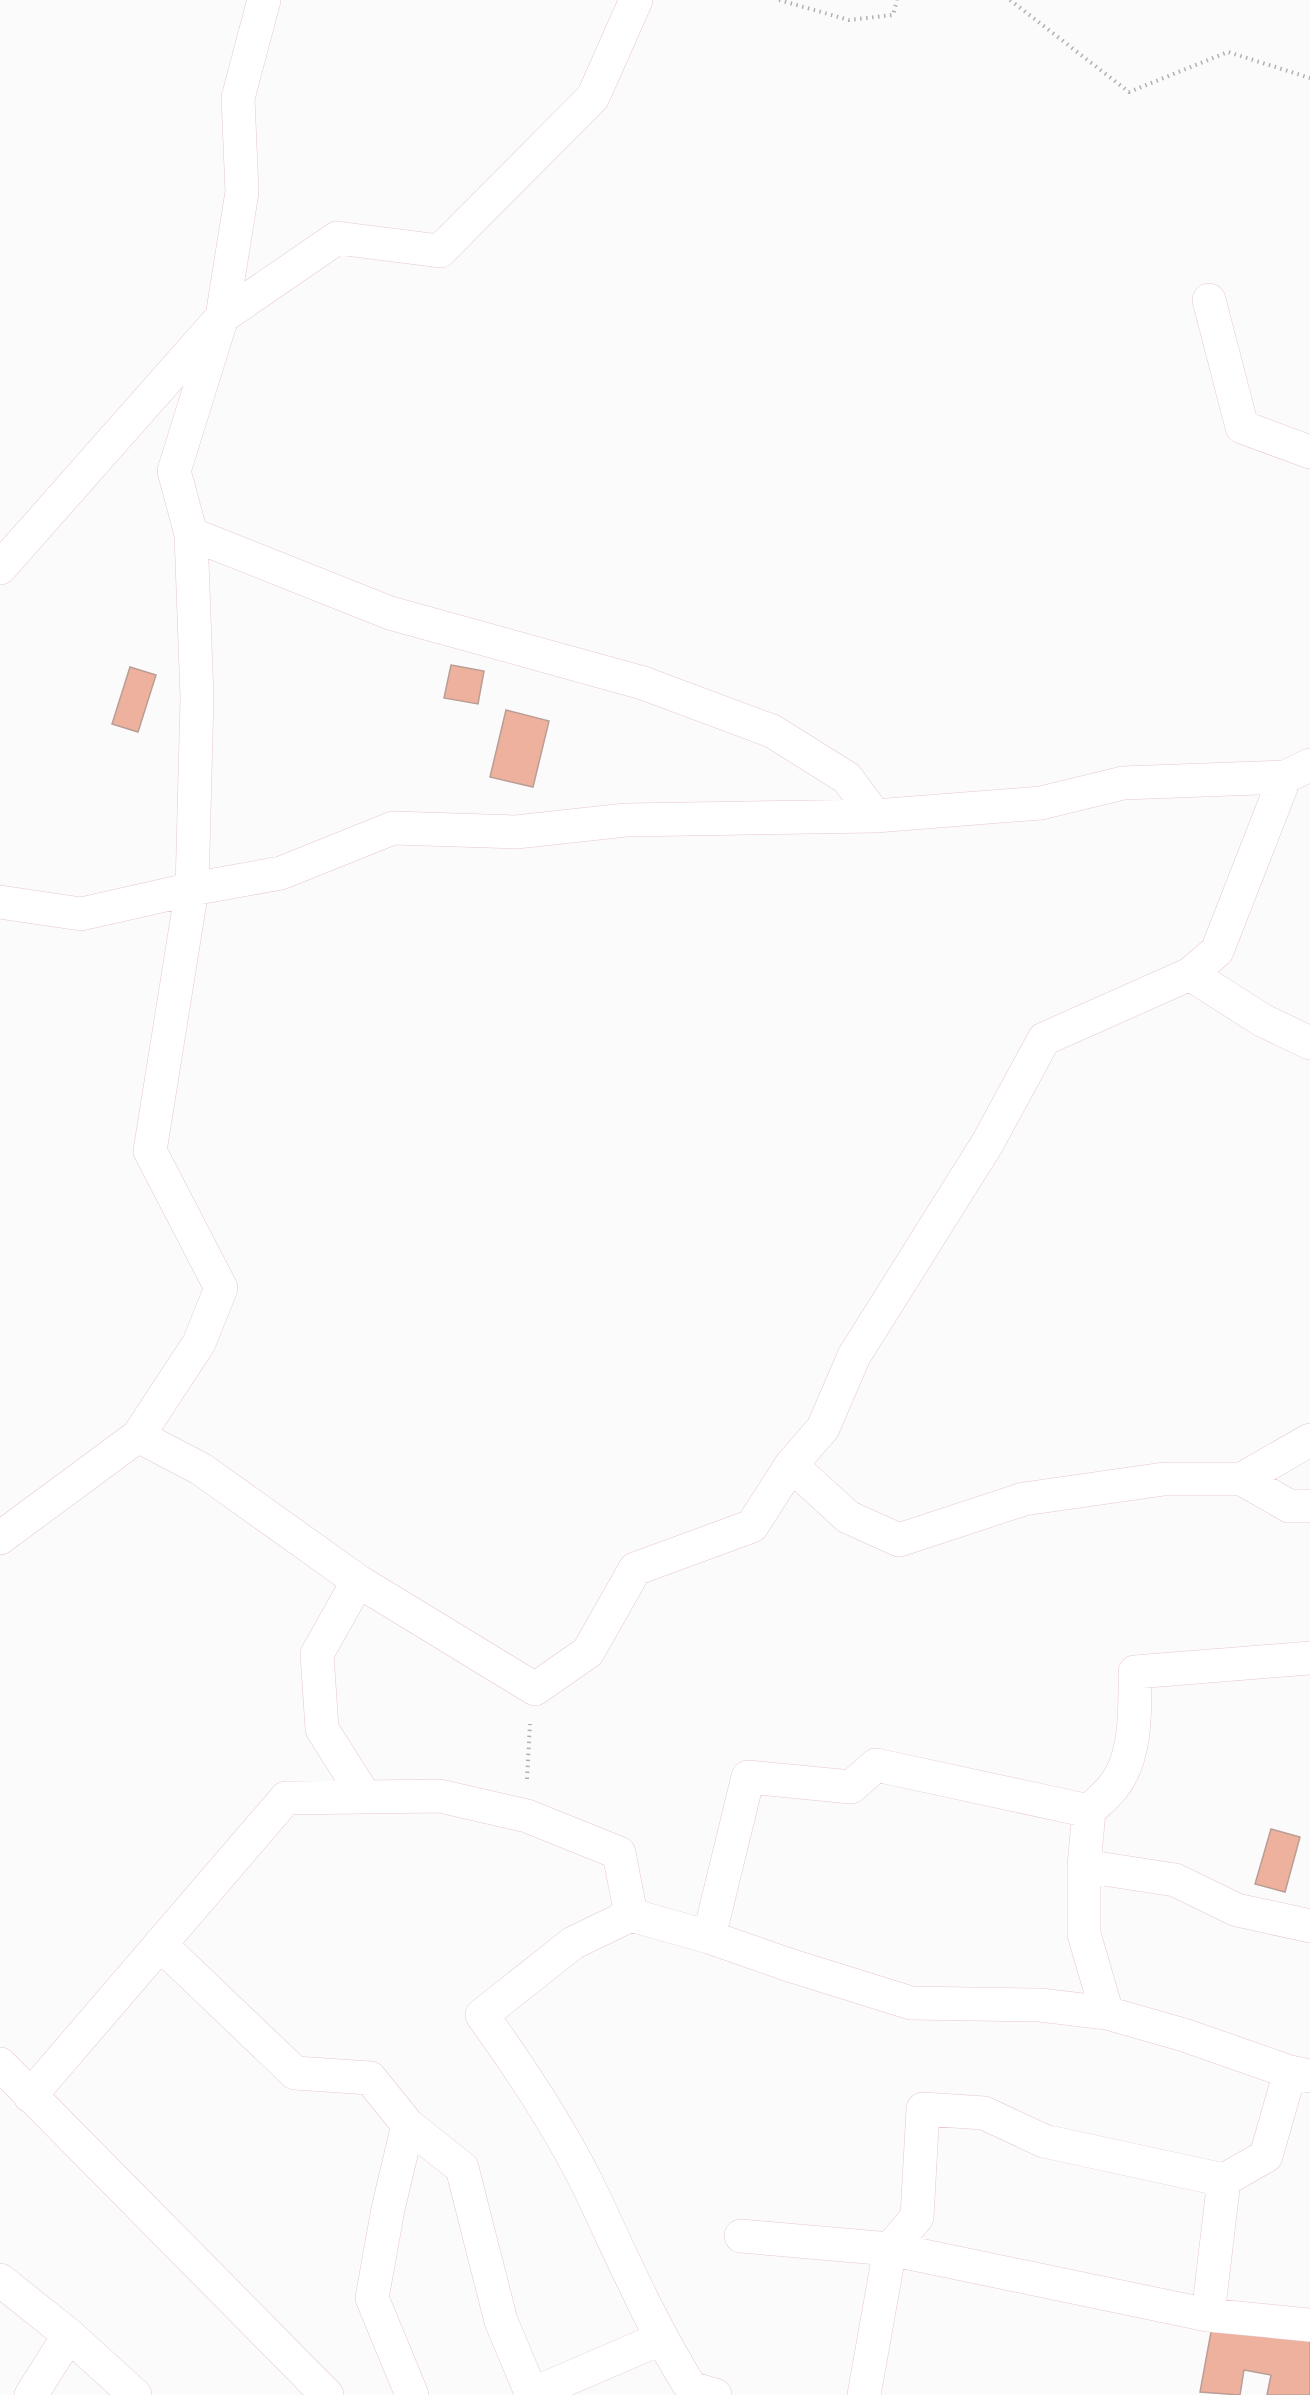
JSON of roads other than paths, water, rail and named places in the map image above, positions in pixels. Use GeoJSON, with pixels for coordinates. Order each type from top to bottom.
{"type":"FeatureCollection","features":[{"type":"Feature","properties":{"kind":"street"},"geometry":{"type":"LineString","coordinates":[[0,1538],[138,1437],[199,1343],[221,1288],[150,1151],[192,889],[196,698],[191,534],[174,471],[222,317],[242,192],[238,98],[264,0]]}},
{"type":"Feature","properties":{"kind":"street"},"geometry":{"type":"LineString","coordinates":[[0,568],[222,317],[338,238],[440,251],[593,97],[636,0]]}},
{"type":"Feature","properties":{"kind":"street"},"geometry":{"type":"LineString","coordinates":[[1209,300],[1242,427],[1310,452]]}},
{"type":"Feature","properties":{"kind":"street"},"geometry":{"type":"LineString","coordinates":[[191,534],[390,613],[643,683],[772,731],[847,778],[875,816]]}},
{"type":"Feature","properties":{"kind":"street"},"geometry":{"type":"LineString","coordinates":[[0,902],[81,914],[192,889],[281,873],[393,828],[516,832],[626,820],[875,816],[1041,803],[1123,783],[1298,771],[1217,951],[1190,974],[1044,1039],[987,1144],[854,1356],[823,1428],[791,1465],[752,1526],[635,1569],[588,1652],[535,1689],[358,1581],[201,1469],[138,1437]]}},
{"type":"Feature","properties":{"kind":"street"},"geometry":{"type":"LineString","coordinates":[[1190,974],[1262,1020],[1310,1043]]}},
{"type":"Feature","properties":{"kind":"street"},"geometry":{"type":"LineString","coordinates":[[791,1465],[848,1518],[899,1540],[1024,1499],[1164,1479],[1242,1479],[1310,1440]]}},
{"type":"Feature","properties":{"kind":"street"},"geometry":{"type":"LineString","coordinates":[[1242,1479],[1289,1506],[1310,1506]]}},
{"type":"Feature","properties":{"kind":"street"},"geometry":{"type":"LineString","coordinates":[[358,1581],[317,1654],[322,1729],[365,1797]]}},
{"type":"Feature","properties":{"kind":"street"},"geometry":{"type":"LineString","coordinates":[[1107,2013],[1084,1934],[1084,1866],[1089,1811],[1114,1786],[1125,1765],[1131,1743],[1135,1672],[1310,1658]]}},
{"type":"Feature","properties":{"kind":"street"},"geometry":{"type":"LineString","coordinates":[[709,1936],[748,1777],[851,1787],[876,1766],[1089,1811]]}},
{"type":"Feature","properties":{"kind":"street"},"geometry":{"type":"LineString","coordinates":[[30,2096],[286,1798],[440,1796],[527,1816],[619,1853],[631,1915]]}},
{"type":"Feature","properties":{"kind":"street"},"geometry":{"type":"LineString","coordinates":[[1084,1866],[1175,1880],[1237,1910],[1310,1926]]}},
{"type":"Feature","properties":{"kind":"street"},"geometry":{"type":"LineString","coordinates":[[716,2395],[691,2388],[660,2339],[586,2183],[525,2076],[482,2015],[573,1943],[631,1915],[709,1936],[789,1965],[911,2003],[1040,2005],[1107,2013],[1184,2035],[1300,2074],[1266,2156],[1224,2180],[1044,2141],[984,2113],[923,2109],[917,2217],[890,2249],[864,2395]]}},
{"type":"Feature","properties":{"kind":"street"},"geometry":{"type":"LineString","coordinates":[[160,1944],[295,2073],[370,2078],[408,2125],[462,2168],[501,2321],[531,2395],[660,2339]]}},
{"type":"Feature","properties":{"kind":"street"},"geometry":{"type":"LineString","coordinates":[[0,2064],[327,2395]]}},
{"type":"Feature","properties":{"kind":"street"},"geometry":{"type":"LineString","coordinates":[[408,2125],[388,2209],[372,2298],[412,2395]]}},
{"type":"Feature","properties":{"kind":"street"},"geometry":{"type":"LineString","coordinates":[[1208,2315],[1224,2180]]}},
{"type":"Feature","properties":{"kind":"street"},"geometry":{"type":"LineString","coordinates":[[741,2235],[890,2249],[1208,2315],[1310,2325]]}},
{"type":"Feature","properties":{"kind":"street"},"geometry":{"type":"LineString","coordinates":[[0,2280],[69,2335],[135,2395]]}},
{"type":"Feature","properties":{"kind":"street"},"geometry":{"type":"LineString","coordinates":[[31,2395],[69,2335]]}}]}
